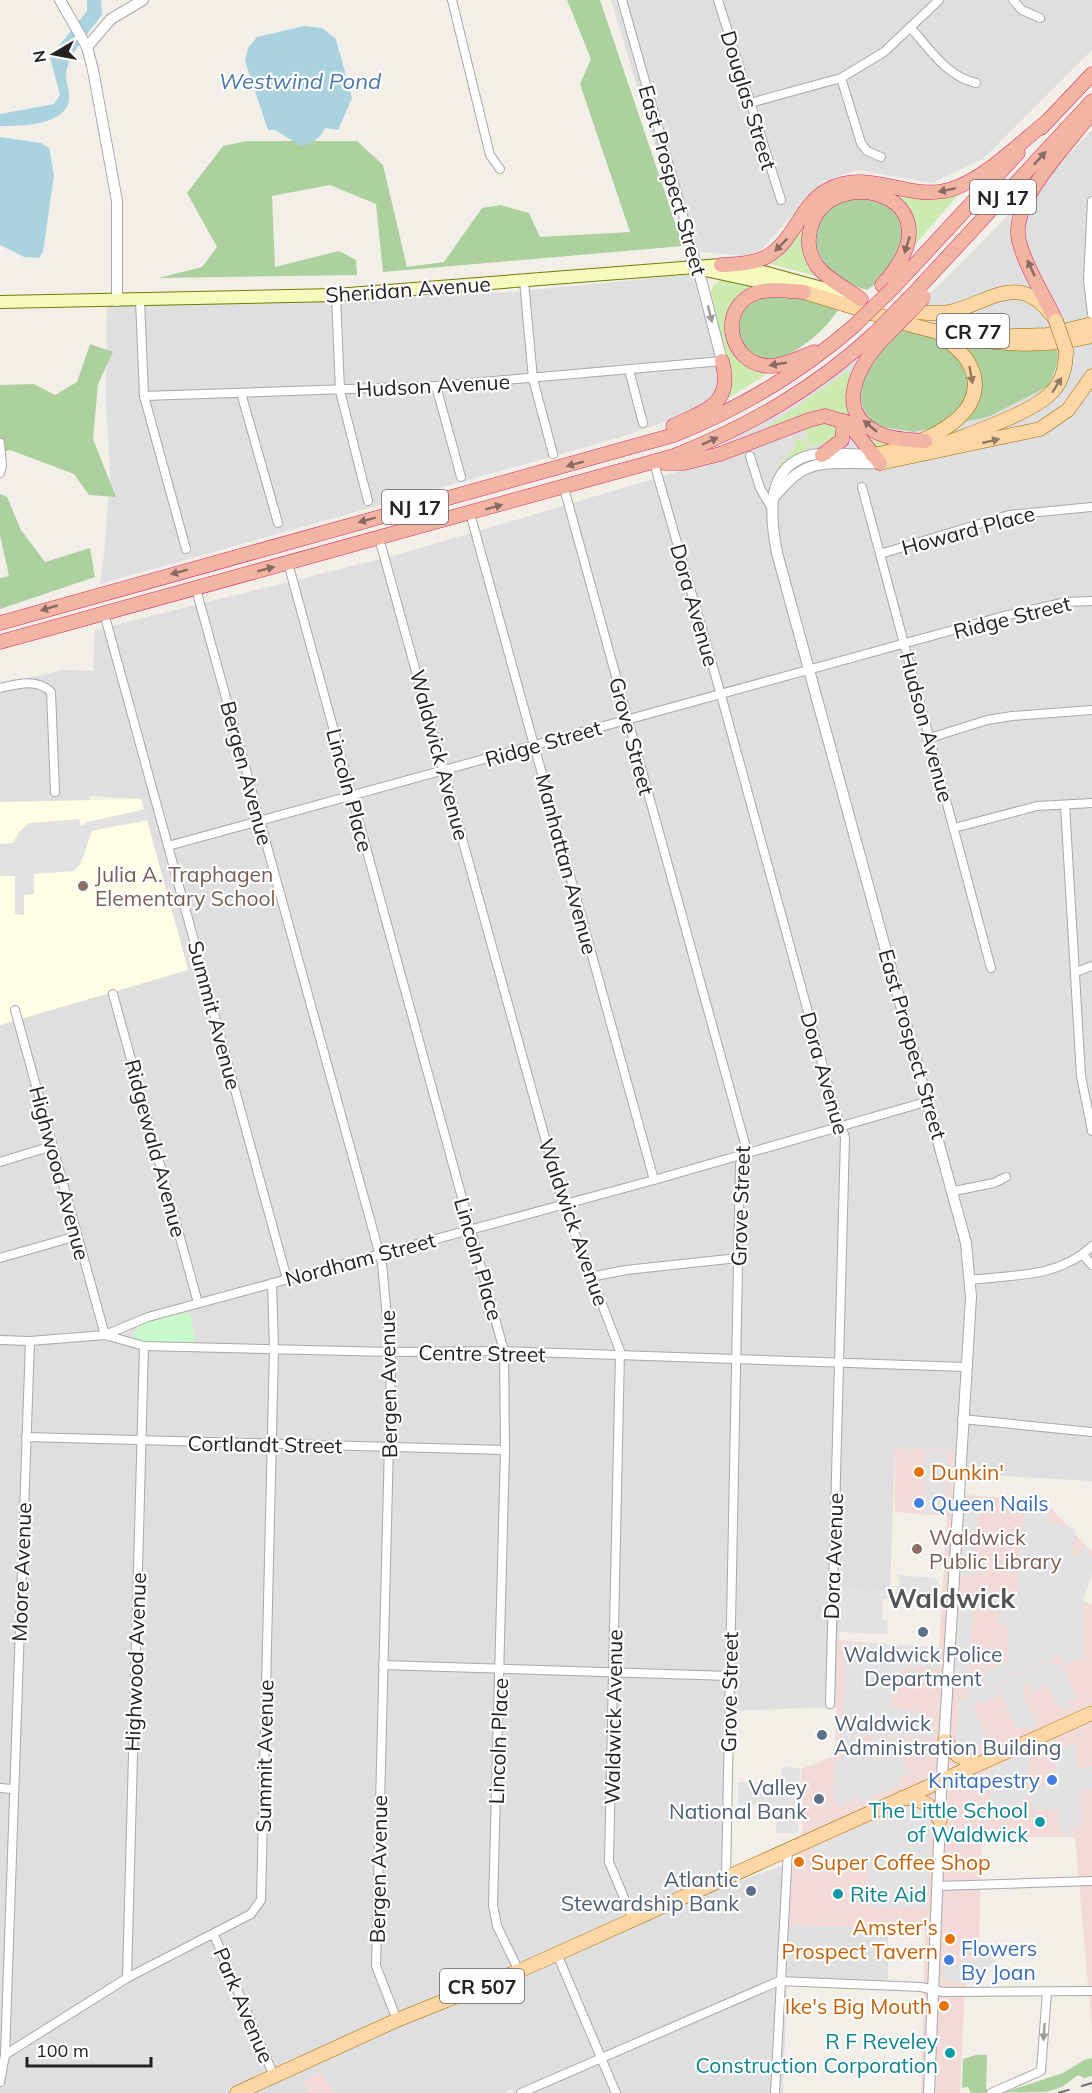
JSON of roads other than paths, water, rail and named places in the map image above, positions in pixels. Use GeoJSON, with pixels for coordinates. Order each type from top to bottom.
{"type":"FeatureCollection","features":[{"type":"Feature","properties":{"kind":"highway","name":"NJ 17"},"geometry":{"type":"LineString","coordinates":[[0,623],[615,453],[674,435],[730,411],[783,380],[854,326],[888,287],[1092,74]]}},
{"type":"Feature","properties":{"kind":"highway","name":"NJ 17"},"geometry":{"type":"LineString","coordinates":[[0,642],[655,463],[707,443],[762,416],[822,377],[881,334],[919,295],[957,247],[1092,101]]}},
{"type":"Feature","properties":{"kind":"highway"},"geometry":{"type":"LineString","coordinates":[[1056,321],[1019,240],[1019,216],[1028,195],[1092,112]]}},
{"type":"Feature","properties":{"kind":"highway"},"geometry":{"type":"LineString","coordinates":[[721,265],[755,261],[773,252],[788,238],[811,203],[833,188],[866,181],[928,192],[956,189],[976,178],[1046,122]]}},
{"type":"Feature","properties":{"kind":"highway"},"geometry":{"type":"LineString","coordinates":[[861,299],[821,271],[810,250],[812,224],[819,211],[835,199],[859,192],[879,194],[896,202],[907,216],[910,234],[908,246],[888,287]]}},
{"type":"Feature","properties":{"kind":"highway"},"geometry":{"type":"LineString","coordinates":[[804,292],[768,290],[747,297],[733,315],[731,327],[735,344],[752,362],[768,366],[787,363],[833,344]]}},
{"type":"Feature","properties":{"kind":"highway"},"geometry":{"type":"LineString","coordinates":[[881,334],[857,374],[852,392],[855,406],[866,424],[882,435],[925,441]]}},
{"type":"Feature","properties":{"kind":"highway"},"geometry":{"type":"LineString","coordinates":[[615,453],[712,406],[726,386],[722,361]]}},
{"type":"Feature","properties":{"kind":"highway"},"geometry":{"type":"LineString","coordinates":[[655,463],[684,463],[720,454],[815,418],[831,417],[844,421],[876,459]]}},
{"type":"Feature","properties":{"kind":"highway"},"geometry":{"type":"LineString","coordinates":[[822,455],[842,440],[844,421]]}},
{"type":"Feature","properties":{"kind":"main road","name":"Sheridan Avenue"},"geometry":{"type":"LineString","coordinates":[[117,301],[336,295],[721,265],[767,273],[970,330],[1008,336],[1047,335],[1092,324]]}},
{"type":"Feature","properties":{"kind":"main road","name":"Sheridan Avenue"},"geometry":{"type":"LineString","coordinates":[[698,268],[804,292],[980,342],[1023,345],[1061,342],[1092,336]]}},
{"type":"Feature","properties":{"kind":"main road"},"geometry":{"type":"LineString","coordinates":[[902,310],[945,313],[990,295],[1011,292],[1036,300],[1056,321],[1066,350],[1065,366],[1060,382],[1044,399],[913,457]]}},
{"type":"Feature","properties":{"kind":"main road","name":"CR 77"},"geometry":{"type":"LineString","coordinates":[[0,302],[117,301]]}},
{"type":"Feature","properties":{"kind":"main road"},"geometry":{"type":"LineString","coordinates":[[876,459],[925,441],[960,417],[968,406],[973,388],[972,376],[966,359],[936,330]]}},
{"type":"Feature","properties":{"kind":"main road"},"geometry":{"type":"LineString","coordinates":[[876,459],[913,457],[1040,429],[1068,410],[1092,376]]}},
{"type":"Feature","properties":{"kind":"main road","name":"CR 507"},"geometry":{"type":"LineString","coordinates":[[237,2093],[397,2020],[519,1971],[1092,1713]]}},
{"type":"Feature","properties":{"kind":"main road"},"geometry":{"type":"LineString","coordinates":[[945,1741],[957,1755],[975,1764]]}},
{"type":"Feature","properties":{"kind":"main road"},"geometry":{"type":"LineString","coordinates":[[900,1798],[921,1799],[928,1804],[940,1820]]}},
{"type":"Feature","properties":{"kind":"street"},"geometry":{"type":"LineString","coordinates":[[60,0],[86,44],[117,201],[117,301]]}},
{"type":"Feature","properties":{"kind":"street"},"geometry":{"type":"LineString","coordinates":[[86,44],[111,19],[143,0]]}},
{"type":"Feature","properties":{"kind":"street"},"geometry":{"type":"LineString","coordinates":[[452,0],[490,155],[500,168]]}},
{"type":"Feature","properties":{"kind":"street","name":"East Prospect Street"},"geometry":{"type":"LineString","coordinates":[[622,0],[722,361]]}},
{"type":"Feature","properties":{"kind":"street","name":"Douglas Street"},"geometry":{"type":"LineString","coordinates":[[718,0],[781,200]]}},
{"type":"Feature","properties":{"kind":"street"},"geometry":{"type":"LineString","coordinates":[[750,103],[841,78],[877,57],[939,0]]}},
{"type":"Feature","properties":{"kind":"street"},"geometry":{"type":"LineString","coordinates":[[1013,0],[1022,10],[1040,18]]}},
{"type":"Feature","properties":{"kind":"street"},"geometry":{"type":"LineString","coordinates":[[910,27],[951,73],[963,80],[976,83]]}},
{"type":"Feature","properties":{"kind":"street"},"geometry":{"type":"LineString","coordinates":[[841,78],[861,143],[867,151],[881,157]]}},
{"type":"Feature","properties":{"kind":"street"},"geometry":{"type":"LineString","coordinates":[[1092,201],[1088,280],[1092,314]]}},
{"type":"Feature","properties":{"kind":"street"},"geometry":{"type":"LineString","coordinates":[[524,281],[533,379],[553,454]]}},
{"type":"Feature","properties":{"kind":"street"},"geometry":{"type":"LineString","coordinates":[[336,295],[340,391],[368,501]]}},
{"type":"Feature","properties":{"kind":"street"},"geometry":{"type":"LineString","coordinates":[[140,300],[144,396],[186,549]]}},
{"type":"Feature","properties":{"kind":"street","name":"Hudson Avenue"},"geometry":{"type":"LineString","coordinates":[[144,396],[436,386],[722,361]]}},
{"type":"Feature","properties":{"kind":"street"},"geometry":{"type":"LineString","coordinates":[[629,370],[643,423]]}},
{"type":"Feature","properties":{"kind":"street"},"geometry":{"type":"LineString","coordinates":[[436,386],[460,477]]}},
{"type":"Feature","properties":{"kind":"street"},"geometry":{"type":"LineString","coordinates":[[241,393],[278,523]]}},
{"type":"Feature","properties":{"kind":"street"},"geometry":{"type":"LineString","coordinates":[[0,443],[2,466],[0,474]]}},
{"type":"Feature","properties":{"kind":"street"},"geometry":{"type":"LineString","coordinates":[[772,502],[776,481],[787,469],[807,457],[822,455],[876,459]]}},
{"type":"Feature","properties":{"kind":"street","name":"East Prospect Street"},"geometry":{"type":"LineString","coordinates":[[750,456],[760,488],[772,502],[777,553],[954,1191],[966,1243],[971,1297],[942,1779],[929,2093]]}},
{"type":"Feature","properties":{"kind":"street"},"geometry":{"type":"LineString","coordinates":[[772,502],[794,476],[809,467],[876,459]]}},
{"type":"Feature","properties":{"kind":"street","name":"Dora Avenue"},"geometry":{"type":"LineString","coordinates":[[655,463],[836,1114],[845,1137],[830,1704]]}},
{"type":"Feature","properties":{"kind":"street","name":"Hudson Avenue"},"geometry":{"type":"LineString","coordinates":[[862,487],[991,968]]}},
{"type":"Feature","properties":{"kind":"street","name":"Grove Street"},"geometry":{"type":"LineString","coordinates":[[564,488],[745,1144],[742,1155],[738,1258],[726,1877]]}},
{"type":"Feature","properties":{"kind":"street","name":"Howard Place"},"geometry":{"type":"LineString","coordinates":[[880,554],[1009,515],[1092,507]]}},
{"type":"Feature","properties":{"kind":"street","name":"Manhattan Avenue"},"geometry":{"type":"LineString","coordinates":[[470,513],[654,1180]]}},
{"type":"Feature","properties":{"kind":"street","name":"Waldwick Avenue"},"geometry":{"type":"LineString","coordinates":[[379,538],[563,1203],[620,1357],[609,1862],[633,1919]]}},
{"type":"Feature","properties":{"kind":"street","name":"Lincoln Place"},"geometry":{"type":"LineString","coordinates":[[288,563],[504,1351],[505,1450],[493,1905],[497,1926],[519,1971]]}},
{"type":"Feature","properties":{"kind":"street","name":"Bergen Avenue"},"geometry":{"type":"LineString","coordinates":[[196,589],[380,1253],[391,1353],[376,1966],[397,2020]]}},
{"type":"Feature","properties":{"kind":"street","name":"Ridge Street"},"geometry":{"type":"LineString","coordinates":[[168,846],[1038,607],[1066,602],[1092,601]]}},
{"type":"Feature","properties":{"kind":"street","name":"Summit Avenue"},"geometry":{"type":"LineString","coordinates":[[104,613],[287,1279]]}},
{"type":"Feature","properties":{"kind":"street"},"geometry":{"type":"LineString","coordinates":[[0,688],[23,683],[45,686],[51,692],[55,792]]}},
{"type":"Feature","properties":{"kind":"street"},"geometry":{"type":"LineString","coordinates":[[930,738],[987,720],[1092,710]]}},
{"type":"Feature","properties":{"kind":"street"},"geometry":{"type":"LineString","coordinates":[[954,828],[1037,806],[1092,803]]}},
{"type":"Feature","properties":{"kind":"street"},"geometry":{"type":"LineString","coordinates":[[1065,806],[1081,1076],[1092,1131]]}},
{"type":"Feature","properties":{"kind":"street"},"geometry":{"type":"LineString","coordinates":[[1076,972],[1092,966]]}},
{"type":"Feature","properties":{"kind":"street","name":"Ridgewald Avenue"},"geometry":{"type":"LineString","coordinates":[[113,994],[198,1303]]}},
{"type":"Feature","properties":{"kind":"street","name":"Highwood Avenue"},"geometry":{"type":"LineString","coordinates":[[15,1010],[105,1335]]}},
{"type":"Feature","properties":{"kind":"street","name":"Nordham Street"},"geometry":{"type":"LineString","coordinates":[[105,1335],[148,1317],[654,1180],[929,1101]]}},
{"type":"Feature","properties":{"kind":"street"},"geometry":{"type":"LineString","coordinates":[[0,1162],[52,1146]]}},
{"type":"Feature","properties":{"kind":"street"},"geometry":{"type":"LineString","coordinates":[[954,1191],[994,1183],[1006,1177]]}},
{"type":"Feature","properties":{"kind":"street"},"geometry":{"type":"LineString","coordinates":[[0,1258],[77,1236]]}},
{"type":"Feature","properties":{"kind":"street"},"geometry":{"type":"LineString","coordinates":[[969,1280],[1045,1271],[1062,1266],[1083,1255],[1092,1246]]}},
{"type":"Feature","properties":{"kind":"street"},"geometry":{"type":"LineString","coordinates":[[1083,1255],[1092,1265]]}},
{"type":"Feature","properties":{"kind":"street"},"geometry":{"type":"LineString","coordinates":[[590,1277],[626,1270],[738,1258]]}},
{"type":"Feature","properties":{"kind":"street","name":"Summit Avenue"},"geometry":{"type":"LineString","coordinates":[[5,2055],[127,1978],[214,1935],[250,1914],[261,1900],[274,1348],[272,1283]]}},
{"type":"Feature","properties":{"kind":"street","name":"Centre Street"},"geometry":{"type":"LineString","coordinates":[[0,1340],[30,1341],[105,1335],[144,1346],[391,1353],[504,1351],[620,1357],[965,1367]]}},
{"type":"Feature","properties":{"kind":"street","name":"Moore Avenue"},"geometry":{"type":"LineString","coordinates":[[5,2055],[12,1789],[30,1341]]}},
{"type":"Feature","properties":{"kind":"street","name":"Highwood Avenue"},"geometry":{"type":"LineString","coordinates":[[127,1978],[144,1346]]}},
{"type":"Feature","properties":{"kind":"street"},"geometry":{"type":"LineString","coordinates":[[962,1419],[1092,1432]]}},
{"type":"Feature","properties":{"kind":"street","name":"Cortlandt Street"},"geometry":{"type":"LineString","coordinates":[[26,1437],[142,1442],[272,1443],[505,1450]]}},
{"type":"Feature","properties":{"kind":"street"},"geometry":{"type":"LineString","coordinates":[[383,1665],[729,1676]]}},
{"type":"Feature","properties":{"kind":"street"},"geometry":{"type":"LineString","coordinates":[[0,1788],[12,1789]]}},
{"type":"Feature","properties":{"kind":"street"},"geometry":{"type":"LineString","coordinates":[[775,2093],[779,1981],[788,1849]]}},
{"type":"Feature","properties":{"kind":"street"},"geometry":{"type":"LineString","coordinates":[[937,1886],[1092,1881]]}},
{"type":"Feature","properties":{"kind":"street","name":"Park Avenue"},"geometry":{"type":"LineString","coordinates":[[214,1935],[274,2076]]}},
{"type":"Feature","properties":{"kind":"street"},"geometry":{"type":"LineString","coordinates":[[557,1954],[616,2093]]}},
{"type":"Feature","properties":{"kind":"street"},"geometry":{"type":"LineString","coordinates":[[521,2093],[779,1981],[921,1987],[932,1990],[1092,1991]]}},
{"type":"Feature","properties":{"kind":"street"},"geometry":{"type":"LineString","coordinates":[[991,2093],[1041,2072],[1047,1992]]}},
{"type":"Feature","properties":{"kind":"street"},"geometry":{"type":"LineString","coordinates":[[0,2082],[5,2055]]}},
{"type":"Feature","properties":{"kind":"water"},"geometry":{"type":"Polygon","coordinates":[[[87,0],[101,0],[102,14],[70,61],[66,72],[69,100],[66,109],[51,120],[40,123],[0,126],[0,114],[54,104],[60,95],[50,57],[87,11],[87,0]]]}},
{"type":"Feature","properties":{"kind":"water","name":"Westwind Pond"},"geometry":{"type":"Polygon","coordinates":[[[304,26],[322,28],[336,39],[352,98],[338,130],[325,128],[316,140],[301,146],[275,130],[268,130],[245,61],[248,48],[257,37],[304,26]]]}},
{"type":"Feature","properties":{"kind":"water"},"geometry":{"type":"Polygon","coordinates":[[[0,137],[41,143],[49,148],[54,175],[43,252],[39,258],[24,257],[0,245],[0,137]]]}},
{"type":"Feature","properties":{"kind":"railway"},"geometry":{"type":"LineString","coordinates":[[1058,2093],[1092,2083]]}},
{"type":"Feature","properties":{"kind":"place","name":"Julia A. Traphagen Elementary School"},"geometry":{"type":"Point","coordinates":[83,886]}},
{"type":"Feature","properties":{"kind":"place","name":"Dunkin'"},"geometry":{"type":"Point","coordinates":[919,1472]}},
{"type":"Feature","properties":{"kind":"place","name":"Queen Nails"},"geometry":{"type":"Point","coordinates":[919,1503]}},
{"type":"Feature","properties":{"kind":"place","name":"Waldwick Public Library"},"geometry":{"type":"Point","coordinates":[917,1549]}},
{"type":"Feature","properties":{"kind":"place","name":"Waldwick Police Department"},"geometry":{"type":"Point","coordinates":[923,1632]}},
{"type":"Feature","properties":{"kind":"place","name":"Waldwick Administration Building"},"geometry":{"type":"Point","coordinates":[822,1735]}},
{"type":"Feature","properties":{"kind":"place","name":"Knitapestry"},"geometry":{"type":"Point","coordinates":[1052,1780]}},
{"type":"Feature","properties":{"kind":"place","name":"Valley National Bank"},"geometry":{"type":"Point","coordinates":[819,1799]}},
{"type":"Feature","properties":{"kind":"place","name":"The Little School of Waldwick"},"geometry":{"type":"Point","coordinates":[1040,1822]}},
{"type":"Feature","properties":{"kind":"place","name":"Super Coffee Shop"},"geometry":{"type":"Point","coordinates":[799,1862]}},
{"type":"Feature","properties":{"kind":"place","name":"Atlantic Stewardship Bank"},"geometry":{"type":"Point","coordinates":[751,1891]}},
{"type":"Feature","properties":{"kind":"place","name":"Rite Aid"},"geometry":{"type":"Point","coordinates":[838,1894]}},
{"type":"Feature","properties":{"kind":"place","name":"Amster's Prospect Tavern"},"geometry":{"type":"Point","coordinates":[950,1939]}},
{"type":"Feature","properties":{"kind":"place","name":"Flowers By Joan"},"geometry":{"type":"Point","coordinates":[949,1960]}},
{"type":"Feature","properties":{"kind":"place","name":"Ike's Big Mouth"},"geometry":{"type":"Point","coordinates":[944,2006]}},
{"type":"Feature","properties":{"kind":"place","name":"R F Reveley Construction Corporation"},"geometry":{"type":"Point","coordinates":[950,2053]}},
{"type":"Feature","properties":{"kind":"district","name":"Waldwick"},"geometry":{"type":"Point","coordinates":[951,1598]}}]}
